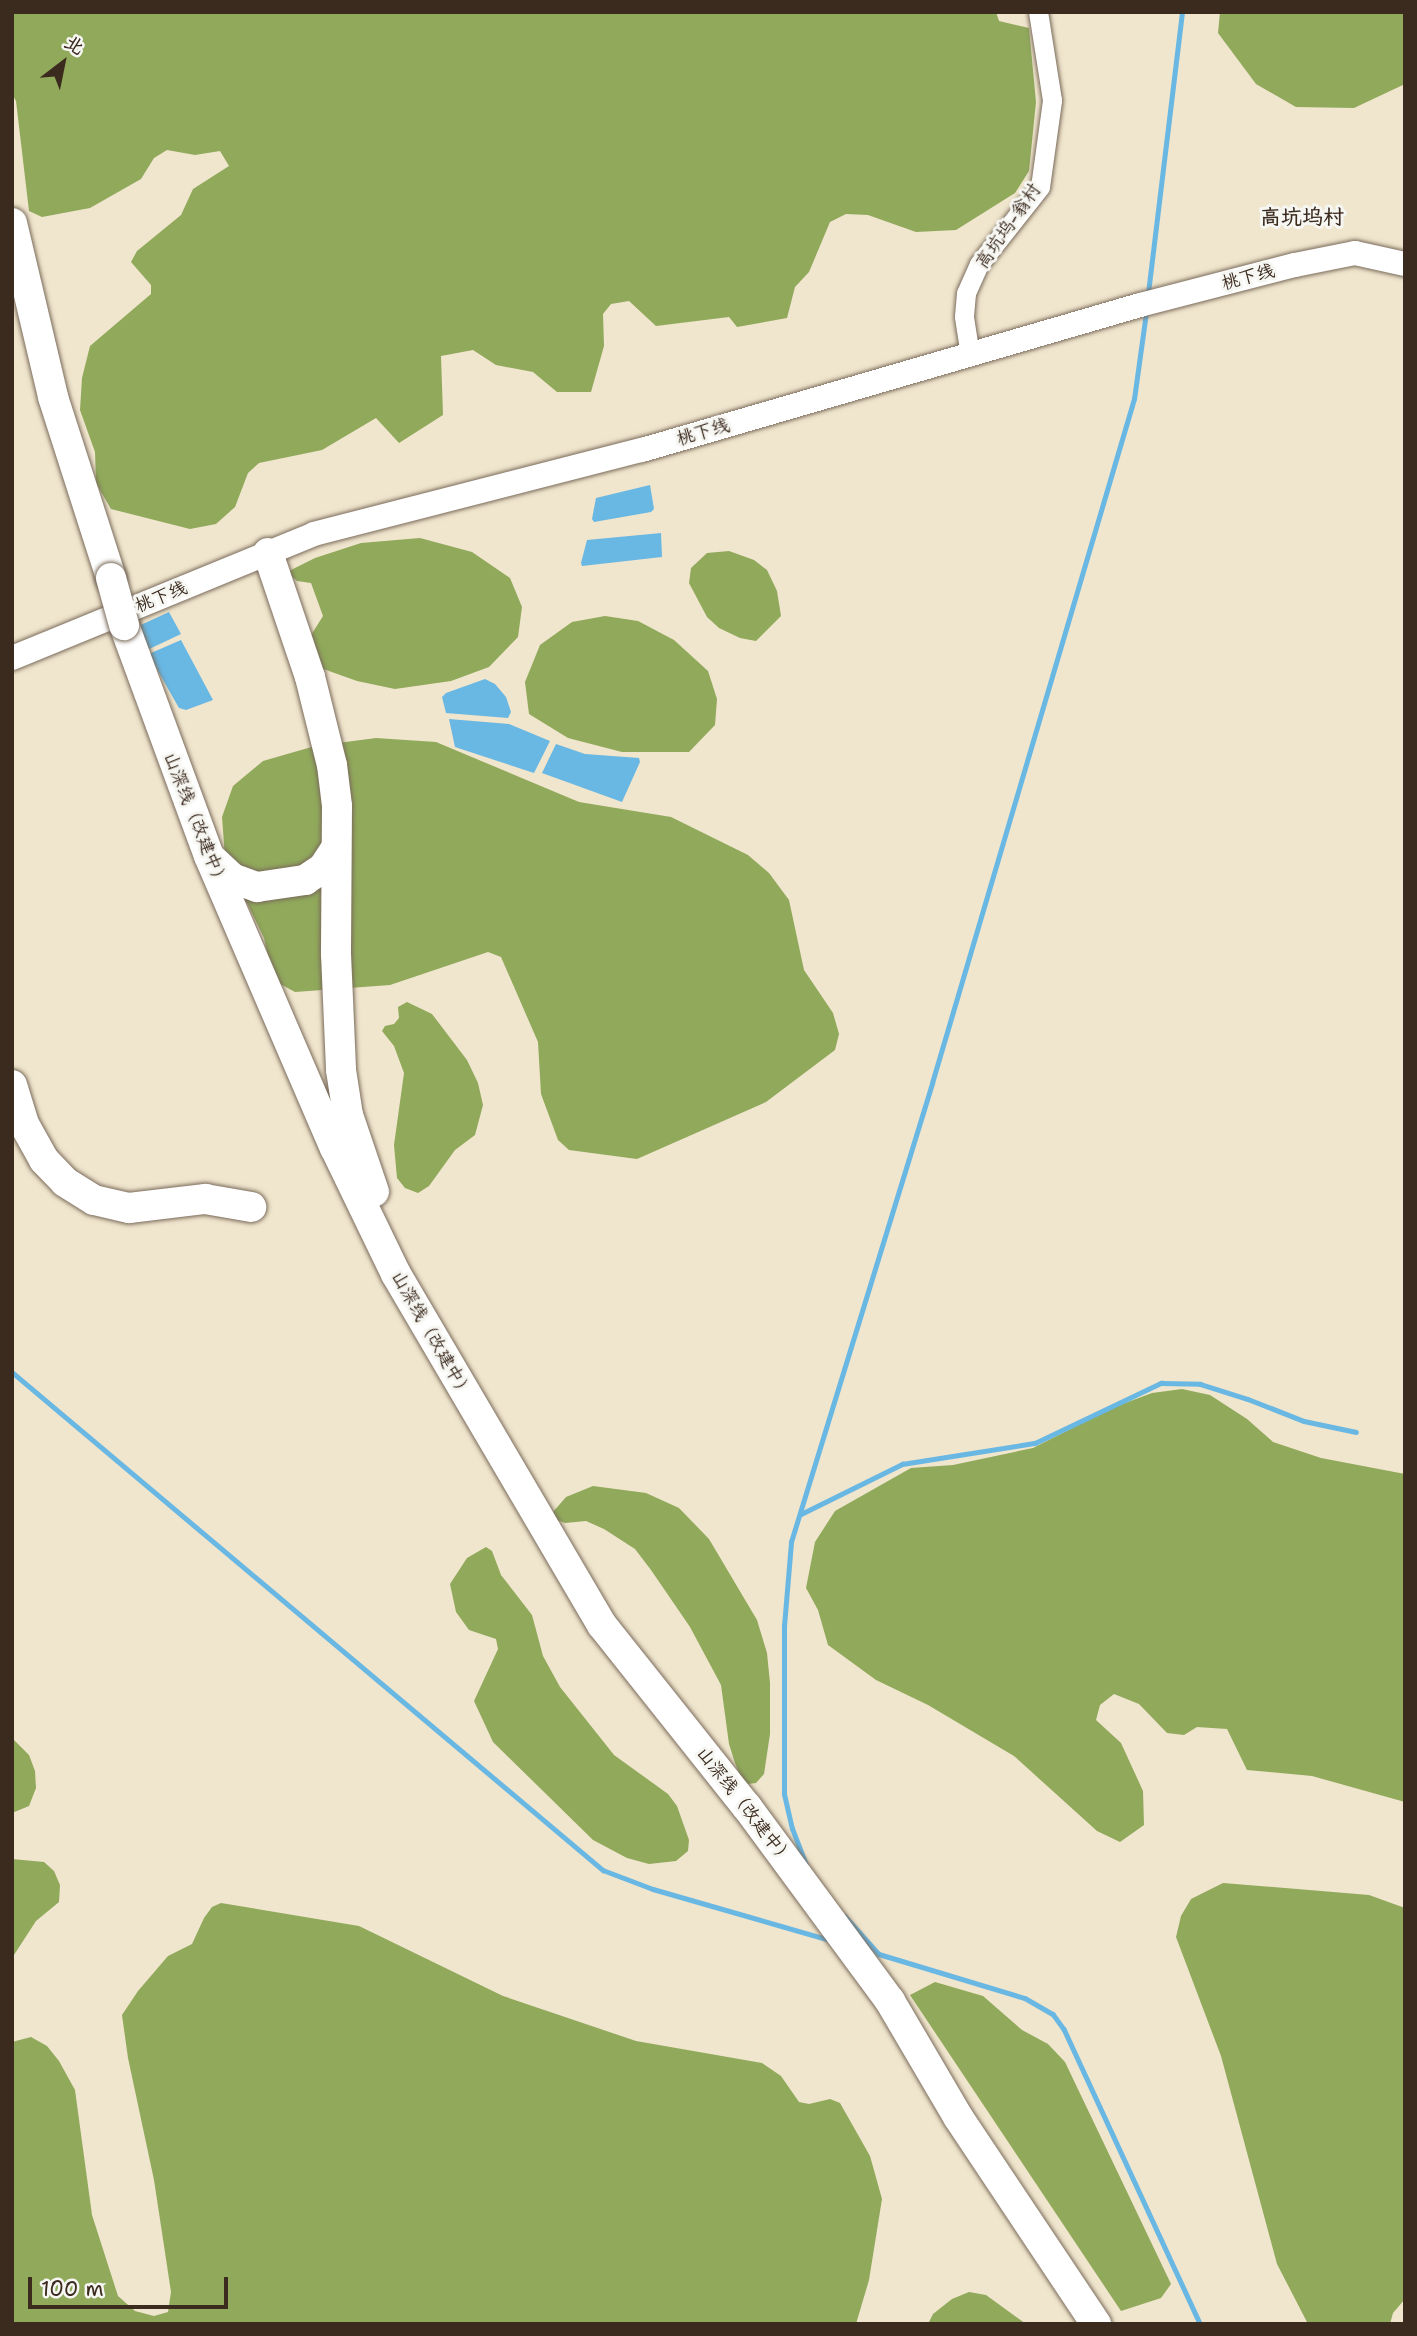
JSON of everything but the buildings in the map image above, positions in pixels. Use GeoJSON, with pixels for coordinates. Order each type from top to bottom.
{"type":"FeatureCollection","features":[{"type":"Feature","properties":{"kind":"highway","name":"山深线（改建中）"},"geometry":{"type":"LineString","coordinates":[[12,223],[53,397],[142,680],[209,856],[335,1148],[396,1274],[601,1625],[747,1807],[890,2001],[958,2117],[1096,2324]]}},
{"type":"Feature","properties":{"kind":"highway"},"geometry":{"type":"LineString","coordinates":[[268,553],[310,677],[329,752],[337,806],[337,1026],[348,1115],[382,1214],[452,1371]]}},
{"type":"Feature","properties":{"kind":"highway"},"geometry":{"type":"LineString","coordinates":[[209,856],[232,878],[257,887],[305,880],[323,868],[335,848]]}},
{"type":"Feature","properties":{"kind":"highway"},"geometry":{"type":"LineString","coordinates":[[12,1085],[24,1124],[44,1160],[65,1182],[94,1200],[129,1208],[205,1199],[251,1207]]}},
{"type":"Feature","properties":{"kind":"main road","name":"桃下线"},"geometry":{"type":"LineString","coordinates":[[12,658],[314,534],[642,450],[1153,302],[1335,255],[1375,256],[1405,264]]}},
{"type":"Feature","properties":{"kind":"street","name":"高坑坞-翁村"},"geometry":{"type":"LineString","coordinates":[[970,355],[964,316],[965,293],[979,264],[1040,187],[1052,100],[1038,12]]}},
{"type":"Feature","properties":{"kind":"green space"},"geometry":{"type":"Polygon","coordinates":[[[12,12],[996,12],[999,21],[1029,28],[1036,102],[1029,171],[1015,193],[956,230],[916,232],[868,215],[846,214],[830,222],[809,272],[795,287],[787,318],[737,327],[729,317],[656,326],[629,301],[611,304],[603,314],[604,346],[591,392],[557,392],[533,372],[496,365],[473,350],[441,356],[443,415],[399,443],[376,418],[322,450],[259,463],[248,473],[235,507],[216,524],[190,529],[111,509],[96,483],[95,452],[80,410],[82,378],[90,346],[151,294],[151,285],[131,262],[137,251],[181,215],[193,189],[229,166],[220,151],[195,155],[167,150],[154,158],[141,179],[90,208],[42,217],[29,211],[16,101],[12,94],[12,12]]]}},
{"type":"Feature","properties":{"kind":"green space"},"geometry":{"type":"Polygon","coordinates":[[[1220,12],[1405,12],[1405,84],[1354,108],[1296,107],[1256,84],[1218,33],[1220,12]]]}},
{"type":"Feature","properties":{"kind":"green space"},"geometry":{"type":"Polygon","coordinates":[[[420,538],[472,552],[510,578],[522,607],[518,637],[489,667],[451,681],[395,689],[357,681],[315,666],[308,640],[323,616],[311,583],[297,581],[287,572],[315,558],[361,543],[420,538]]]}},
{"type":"Feature","properties":{"kind":"green space"},"geometry":{"type":"Polygon","coordinates":[[[729,551],[754,560],[767,570],[777,591],[781,616],[756,641],[740,638],[719,628],[707,617],[689,583],[691,568],[707,553],[729,551]]]}},
{"type":"Feature","properties":{"kind":"green space"},"geometry":{"type":"Polygon","coordinates":[[[605,616],[638,621],[674,640],[708,671],[717,699],[715,725],[689,752],[622,752],[568,738],[529,714],[525,682],[540,645],[572,622],[605,616]]]}},
{"type":"Feature","properties":{"kind":"green space"},"geometry":{"type":"Polygon","coordinates":[[[376,738],[436,742],[579,802],[671,817],[748,855],[769,873],[789,900],[804,970],[833,1013],[839,1034],[835,1050],[766,1102],[637,1159],[569,1150],[558,1140],[541,1094],[538,1042],[501,957],[488,952],[390,985],[295,992],[273,980],[264,938],[225,857],[222,817],[233,786],[263,761],[315,746],[376,738]]]}},
{"type":"Feature","properties":{"kind":"green space"},"geometry":{"type":"Polygon","coordinates":[[[407,1002],[432,1014],[467,1060],[478,1083],[483,1105],[475,1135],[455,1150],[429,1186],[418,1193],[405,1188],[397,1178],[394,1145],[404,1073],[394,1046],[382,1031],[385,1026],[394,1024],[399,1018],[398,1007],[407,1002]]]}},
{"type":"Feature","properties":{"kind":"green space"},"geometry":{"type":"Polygon","coordinates":[[[1182,1389],[1210,1395],[1247,1419],[1273,1442],[1321,1458],[1405,1474],[1405,1802],[1312,1776],[1247,1770],[1227,1729],[1197,1727],[1184,1735],[1167,1733],[1139,1704],[1114,1694],[1100,1705],[1096,1720],[1121,1743],[1143,1791],[1144,1825],[1120,1842],[1097,1831],[1014,1756],[928,1705],[876,1680],[828,1645],[818,1610],[806,1588],[815,1542],[835,1511],[911,1468],[953,1465],[1033,1448],[1112,1408],[1152,1393],[1182,1389]]]}},
{"type":"Feature","properties":{"kind":"green space"},"geometry":{"type":"Polygon","coordinates":[[[593,1486],[646,1493],[679,1508],[709,1539],[757,1620],[767,1653],[770,1734],[764,1774],[756,1783],[747,1784],[742,1780],[735,1763],[729,1744],[721,1685],[690,1627],[651,1570],[635,1549],[604,1529],[586,1521],[565,1523],[557,1520],[553,1512],[566,1497],[593,1486]]]}},
{"type":"Feature","properties":{"kind":"green space"},"geometry":{"type":"Polygon","coordinates":[[[486,1547],[492,1551],[501,1575],[532,1615],[543,1656],[560,1687],[614,1755],[668,1794],[677,1806],[689,1840],[688,1851],[676,1861],[649,1864],[627,1858],[593,1840],[493,1742],[474,1701],[498,1649],[496,1639],[469,1630],[456,1612],[450,1584],[467,1558],[486,1547]]]}},
{"type":"Feature","properties":{"kind":"green space"},"geometry":{"type":"Polygon","coordinates":[[[12,1738],[29,1755],[35,1771],[36,1788],[29,1806],[12,1813],[12,1738]]]}},
{"type":"Feature","properties":{"kind":"green space"},"geometry":{"type":"Polygon","coordinates":[[[12,1859],[44,1862],[54,1871],[60,1885],[59,1902],[36,1921],[12,1958],[12,1859]]]}},
{"type":"Feature","properties":{"kind":"green space"},"geometry":{"type":"Polygon","coordinates":[[[1223,1883],[1369,1895],[1405,1908],[1405,2299],[1393,2313],[1390,2324],[1308,2324],[1277,2264],[1221,2056],[1176,1937],[1181,1916],[1191,1899],[1223,1883]]]}},
{"type":"Feature","properties":{"kind":"green space"},"geometry":{"type":"Polygon","coordinates":[[[221,1903],[359,1926],[503,1996],[636,2041],[762,2063],[781,2076],[799,2102],[809,2104],[830,2099],[840,2103],[870,2156],[882,2199],[869,2280],[856,2324],[12,2324],[12,2042],[31,2037],[47,2046],[75,2090],[92,2215],[118,2296],[135,2311],[154,2316],[168,2312],[171,2292],[154,2180],[128,2058],[122,2015],[138,1991],[168,1956],[192,1944],[204,1918],[212,1907],[221,1903]]]}},
{"type":"Feature","properties":{"kind":"green space"},"geometry":{"type":"Polygon","coordinates":[[[935,1982],[983,1996],[1022,2030],[1048,2044],[1065,2062],[1171,2284],[1161,2298],[1121,2311],[910,1995],[935,1982]]]}},
{"type":"Feature","properties":{"kind":"green space"},"geometry":{"type":"Polygon","coordinates":[[[969,2292],[986,2295],[1026,2324],[928,2324],[933,2314],[952,2299],[969,2292]]]}},
{"type":"Feature","properties":{"kind":"water"},"geometry":{"type":"Polygon","coordinates":[[[650,485],[654,509],[651,512],[594,522],[592,519],[596,498],[650,485]]]}},
{"type":"Feature","properties":{"kind":"water"},"geometry":{"type":"Polygon","coordinates":[[[661,533],[662,557],[582,566],[587,540],[661,533]]]}},
{"type":"Feature","properties":{"kind":"water"},"geometry":{"type":"Polygon","coordinates":[[[169,612],[181,634],[145,651],[132,629],[169,612]]]}},
{"type":"Feature","properties":{"kind":"water"},"geometry":{"type":"Polygon","coordinates":[[[181,640],[213,700],[186,710],[179,708],[150,657],[151,653],[181,640]]]}},
{"type":"Feature","properties":{"kind":"water"},"geometry":{"type":"Polygon","coordinates":[[[485,679],[495,684],[506,697],[511,712],[508,718],[446,713],[442,697],[446,693],[485,679]]]}},
{"type":"Feature","properties":{"kind":"water"},"geometry":{"type":"Polygon","coordinates":[[[449,719],[509,724],[550,741],[534,773],[455,747],[449,719]]]}},
{"type":"Feature","properties":{"kind":"water"},"geometry":{"type":"Polygon","coordinates":[[[556,744],[585,754],[639,758],[640,762],[622,802],[542,773],[556,744]]]}},
{"type":"Feature","properties":{"kind":"waterway"},"geometry":{"type":"LineString","coordinates":[[1148,293],[1182,12]]}},
{"type":"Feature","properties":{"kind":"waterway"},"geometry":{"type":"LineString","coordinates":[[806,1865],[792,1829],[784,1794],[784,1626],[791,1542],[932,1083],[1134,399],[1146,312]]}},
{"type":"Feature","properties":{"kind":"waterway"},"geometry":{"type":"LineString","coordinates":[[12,1372],[603,1870],[653,1889],[830,1940]]}},
{"type":"Feature","properties":{"kind":"waterway"},"geometry":{"type":"LineString","coordinates":[[801,1514],[902,1464],[1035,1443],[1161,1383],[1200,1384],[1304,1421],[1356,1432]]}},
{"type":"Feature","properties":{"kind":"waterway"},"geometry":{"type":"LineString","coordinates":[[845,1916],[879,1954]]}},
{"type":"Feature","properties":{"kind":"waterway"},"geometry":{"type":"LineString","coordinates":[[879,1954],[1025,1998],[1053,2014],[1064,2029],[1200,2324]]}},
{"type":"Feature","properties":{"kind":"district","name":"高坑坞村"},"geometry":{"type":"Point","coordinates":[1302,217]}}]}
